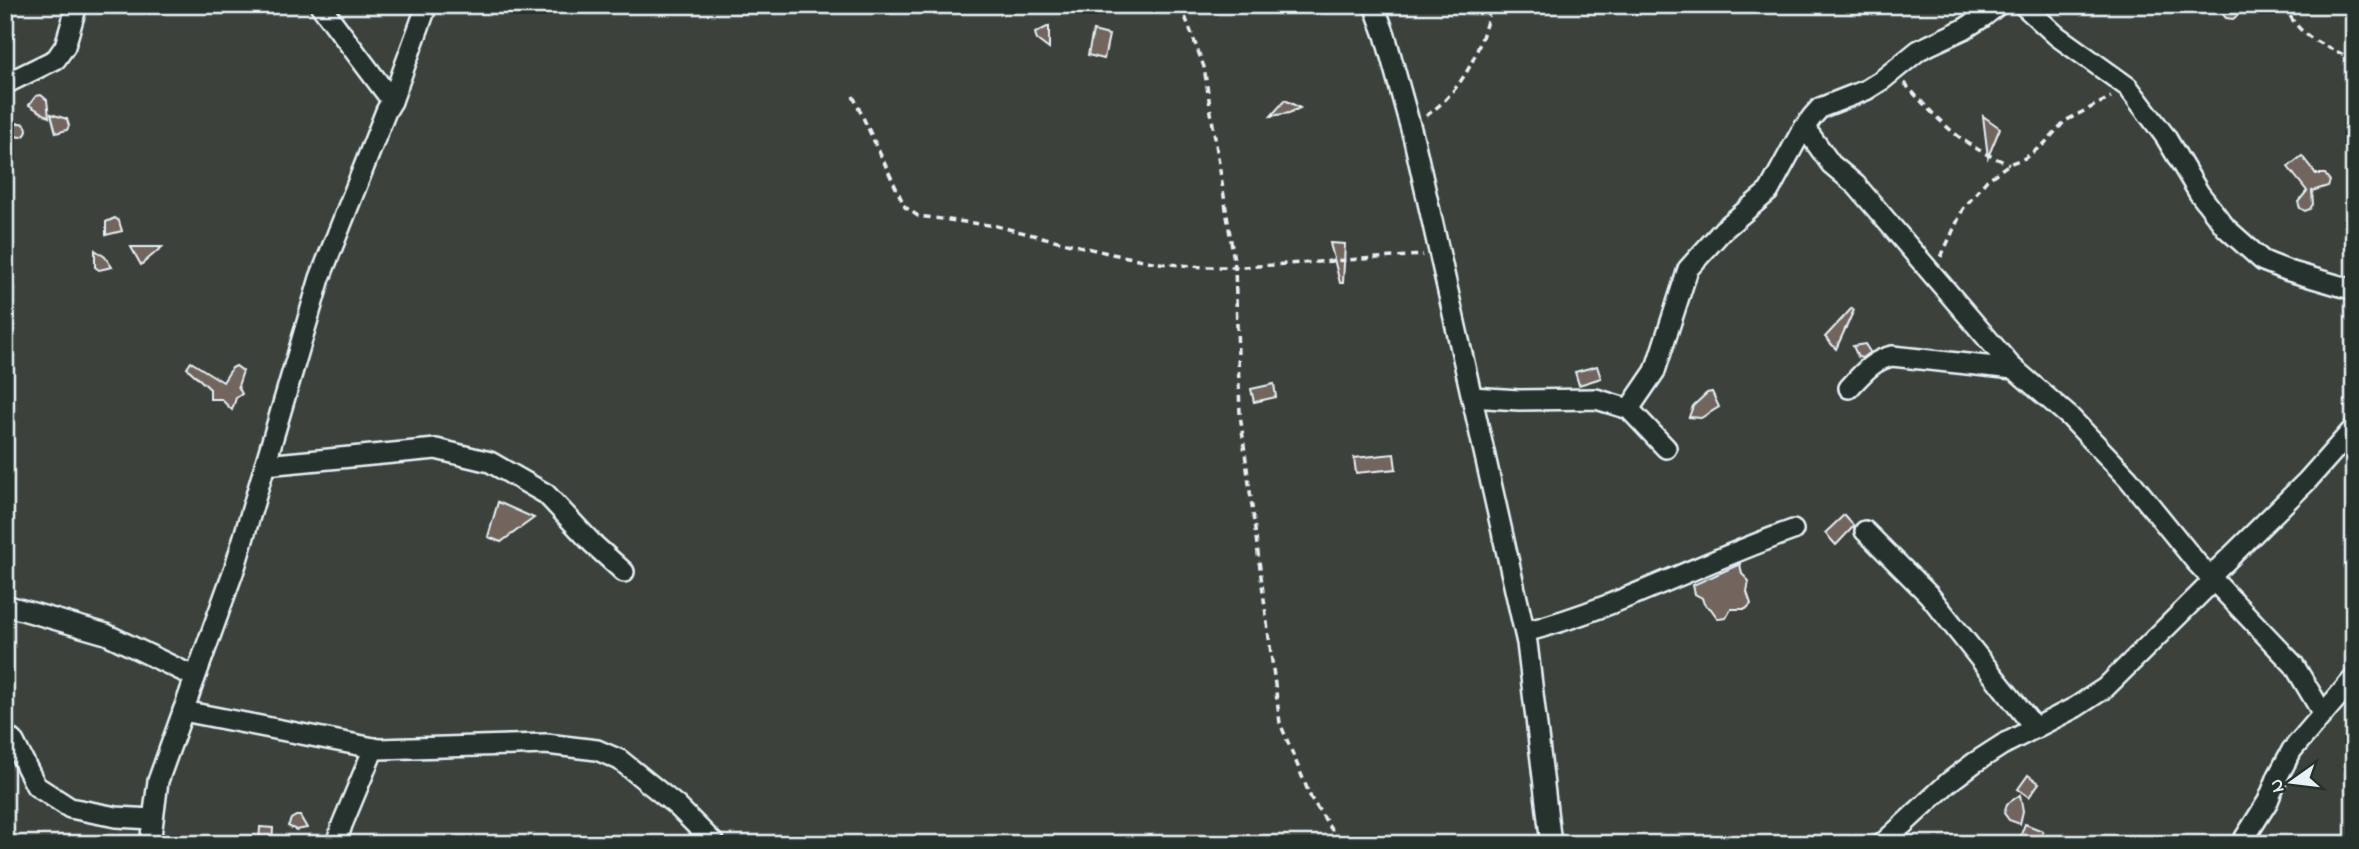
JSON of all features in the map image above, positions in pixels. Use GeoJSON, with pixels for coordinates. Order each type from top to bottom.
{"type":"FeatureCollection","features":[{"type":"Feature","properties":{"kind":"street"},"geometry":{"type":"LineString","coordinates":[[5,84],[55,59],[65,46],[77,5]]}},
{"type":"Feature","properties":{"kind":"street"},"geometry":{"type":"LineString","coordinates":[[320,5],[392,101]]}},
{"type":"Feature","properties":{"kind":"street"},"geometry":{"type":"LineString","coordinates":[[150,844],[158,781],[235,567],[320,278],[392,101],[427,5]]}},
{"type":"Feature","properties":{"kind":"street"},"geometry":{"type":"LineString","coordinates":[[1374,5],[1411,127],[1525,632],[1551,844]]}},
{"type":"Feature","properties":{"kind":"street"},"geometry":{"type":"LineString","coordinates":[[1629,409],[1655,371],[1688,269],[1723,230],[1769,191],[1801,132],[1820,108],[1866,90],[1919,50],[1964,29],[1983,18],[1997,5]]}},
{"type":"Feature","properties":{"kind":"street"},"geometry":{"type":"LineString","coordinates":[[2023,5],[2057,36],[2128,87],[2165,136],[2199,193],[2226,228],[2263,261],[2354,290]]}},
{"type":"Feature","properties":{"kind":"street"},"geometry":{"type":"LineString","coordinates":[[1805,128],[1831,164],[1856,185],[2014,369],[2070,417],[2128,478],[2212,579],[2294,665],[2323,714]]}},
{"type":"Feature","properties":{"kind":"street"},"geometry":{"type":"LineString","coordinates":[[1849,388],[1869,367],[1892,356],[2014,369]]}},
{"type":"Feature","properties":{"kind":"street"},"geometry":{"type":"LineString","coordinates":[[1472,397],[1519,400],[1596,399],[1629,409],[1666,448]]}},
{"type":"Feature","properties":{"kind":"street"},"geometry":{"type":"LineString","coordinates":[[1882,844],[1949,782],[1974,763],[2076,708],[2105,688],[2307,481],[2354,428]]}},
{"type":"Feature","properties":{"kind":"street"},"geometry":{"type":"LineString","coordinates":[[265,465],[436,449],[490,462],[546,494],[592,543],[624,572]]}},
{"type":"Feature","properties":{"kind":"street"},"geometry":{"type":"LineString","coordinates":[[1525,632],[1591,612],[1735,551],[1793,530]]}},
{"type":"Feature","properties":{"kind":"street"},"geometry":{"type":"LineString","coordinates":[[1865,530],[1929,596],[2035,728]]}},
{"type":"Feature","properties":{"kind":"street"},"geometry":{"type":"LineString","coordinates":[[5,605],[106,635],[195,677]]}},
{"type":"Feature","properties":{"kind":"street"},"geometry":{"type":"LineString","coordinates":[[2241,844],[2268,801],[2292,750],[2354,678]]}},
{"type":"Feature","properties":{"kind":"street"},"geometry":{"type":"LineString","coordinates":[[183,710],[374,748],[534,744],[597,750],[620,760],[677,806],[715,844]]}},
{"type":"Feature","properties":{"kind":"street"},"geometry":{"type":"LineString","coordinates":[[5,734],[14,742],[36,786],[70,808],[116,817],[152,819]]}},
{"type":"Feature","properties":{"kind":"street"},"geometry":{"type":"LineString","coordinates":[[336,844],[374,748]]}},
{"type":"Feature","properties":{"kind":"path"},"geometry":{"type":"LineString","coordinates":[[1183,5],[1204,67],[1235,267],[1240,414],[1280,723],[1311,798],[1341,844]]}},
{"type":"Feature","properties":{"kind":"path"},"geometry":{"type":"LineString","coordinates":[[1411,127],[1454,91],[1472,66],[1492,5]]}},
{"type":"Feature","properties":{"kind":"path"},"geometry":{"type":"LineString","coordinates":[[2285,5],[2290,20],[2300,32],[2354,60]]}},
{"type":"Feature","properties":{"kind":"path"},"geometry":{"type":"LineString","coordinates":[[1893,72],[1934,116],[1956,135],[1975,149],[2009,164]]}},
{"type":"Feature","properties":{"kind":"path"},"geometry":{"type":"LineString","coordinates":[[1933,275],[1963,209],[1987,180],[2044,144],[2065,121],[2128,87]]}},
{"type":"Feature","properties":{"kind":"path"},"geometry":{"type":"LineString","coordinates":[[853,96],[905,207],[918,216],[996,226],[1158,263],[1203,267],[1440,254]]}},
{"type":"Feature","properties":{"kind":"building"},"geometry":{"type":"Polygon","coordinates":[[[2215,5],[2241,5],[2238,15],[2233,19],[2226,18],[2215,5]]]}},
{"type":"Feature","properties":{"kind":"building"},"geometry":{"type":"Polygon","coordinates":[[[1049,26],[1049,49],[1037,40],[1035,33],[1049,26]]]}},
{"type":"Feature","properties":{"kind":"building"},"geometry":{"type":"Polygon","coordinates":[[[1093,31],[1109,35],[1104,59],[1088,55],[1093,31]]]}},
{"type":"Feature","properties":{"kind":"building"},"geometry":{"type":"Polygon","coordinates":[[[41,95],[47,100],[49,117],[29,105],[36,96],[41,95]]]}},
{"type":"Feature","properties":{"kind":"building"},"geometry":{"type":"Polygon","coordinates":[[[1285,100],[1300,108],[1271,116],[1285,100]]]}},
{"type":"Feature","properties":{"kind":"building"},"geometry":{"type":"Polygon","coordinates":[[[51,114],[67,119],[67,130],[56,133],[51,114]]]}},
{"type":"Feature","properties":{"kind":"building"},"geometry":{"type":"Polygon","coordinates":[[[1983,116],[2000,128],[1988,157],[1983,116]]]}},
{"type":"Feature","properties":{"kind":"building"},"geometry":{"type":"Polygon","coordinates":[[[17,123],[23,123],[27,130],[23,137],[17,137],[13,133],[13,127],[17,123]]]}},
{"type":"Feature","properties":{"kind":"building"},"geometry":{"type":"Polygon","coordinates":[[[2302,156],[2316,174],[2325,174],[2330,181],[2328,186],[2312,191],[2313,204],[2305,211],[2300,208],[2298,202],[2307,191],[2288,167],[2302,156]]]}},
{"type":"Feature","properties":{"kind":"building"},"geometry":{"type":"Polygon","coordinates":[[[115,218],[122,231],[106,235],[106,222],[115,218]]]}},
{"type":"Feature","properties":{"kind":"building"},"geometry":{"type":"Polygon","coordinates":[[[1330,243],[1345,244],[1343,283],[1340,283],[1330,243]]]}},
{"type":"Feature","properties":{"kind":"building"},"geometry":{"type":"Polygon","coordinates":[[[131,247],[162,247],[141,265],[131,247]]]}},
{"type":"Feature","properties":{"kind":"building"},"geometry":{"type":"Polygon","coordinates":[[[95,250],[105,257],[112,267],[99,270],[95,267],[95,250]]]}},
{"type":"Feature","properties":{"kind":"building"},"geometry":{"type":"Polygon","coordinates":[[[1852,308],[1854,310],[1836,349],[1825,337],[1852,308]]]}},
{"type":"Feature","properties":{"kind":"building"},"geometry":{"type":"Polygon","coordinates":[[[1865,344],[1870,352],[1862,358],[1858,357],[1853,346],[1865,344]]]}},
{"type":"Feature","properties":{"kind":"building"},"geometry":{"type":"Polygon","coordinates":[[[191,362],[223,382],[232,368],[236,366],[243,371],[238,386],[242,394],[236,398],[232,410],[221,399],[210,399],[210,389],[187,368],[191,362]]]}},
{"type":"Feature","properties":{"kind":"building"},"geometry":{"type":"Polygon","coordinates":[[[1597,366],[1601,378],[1579,385],[1575,372],[1597,366]]]}},
{"type":"Feature","properties":{"kind":"building"},"geometry":{"type":"Polygon","coordinates":[[[1274,384],[1276,397],[1254,402],[1251,389],[1274,384]]]}},
{"type":"Feature","properties":{"kind":"building"},"geometry":{"type":"Polygon","coordinates":[[[1712,392],[1719,407],[1701,418],[1689,417],[1693,406],[1707,393],[1712,392]]]}},
{"type":"Feature","properties":{"kind":"building"},"geometry":{"type":"Polygon","coordinates":[[[1394,454],[1396,469],[1356,473],[1354,458],[1394,454]]]}},
{"type":"Feature","properties":{"kind":"building"},"geometry":{"type":"Polygon","coordinates":[[[498,502],[534,518],[501,542],[488,537],[498,502]]]}},
{"type":"Feature","properties":{"kind":"building"},"geometry":{"type":"Polygon","coordinates":[[[1844,515],[1854,526],[1836,545],[1825,533],[1844,515]]]}},
{"type":"Feature","properties":{"kind":"building"},"geometry":{"type":"Polygon","coordinates":[[[1740,564],[1742,574],[1749,581],[1747,592],[1751,604],[1746,609],[1731,609],[1726,618],[1718,619],[1702,598],[1695,594],[1693,585],[1740,564]]]}},
{"type":"Feature","properties":{"kind":"building"},"geometry":{"type":"Polygon","coordinates":[[[2028,775],[2039,783],[2029,797],[2018,789],[2028,775]]]}},
{"type":"Feature","properties":{"kind":"building"},"geometry":{"type":"Polygon","coordinates":[[[2020,795],[2023,811],[2020,824],[2009,820],[2004,813],[2007,804],[2020,795]]]}},
{"type":"Feature","properties":{"kind":"building"},"geometry":{"type":"Polygon","coordinates":[[[296,816],[300,816],[307,828],[296,830],[288,826],[296,816]]]}},
{"type":"Feature","properties":{"kind":"building"},"geometry":{"type":"Polygon","coordinates":[[[2025,824],[2043,831],[2038,844],[2019,840],[2025,824]]]}},
{"type":"Feature","properties":{"kind":"building"},"geometry":{"type":"Polygon","coordinates":[[[260,827],[273,828],[272,844],[259,844],[260,827]]]}}]}
